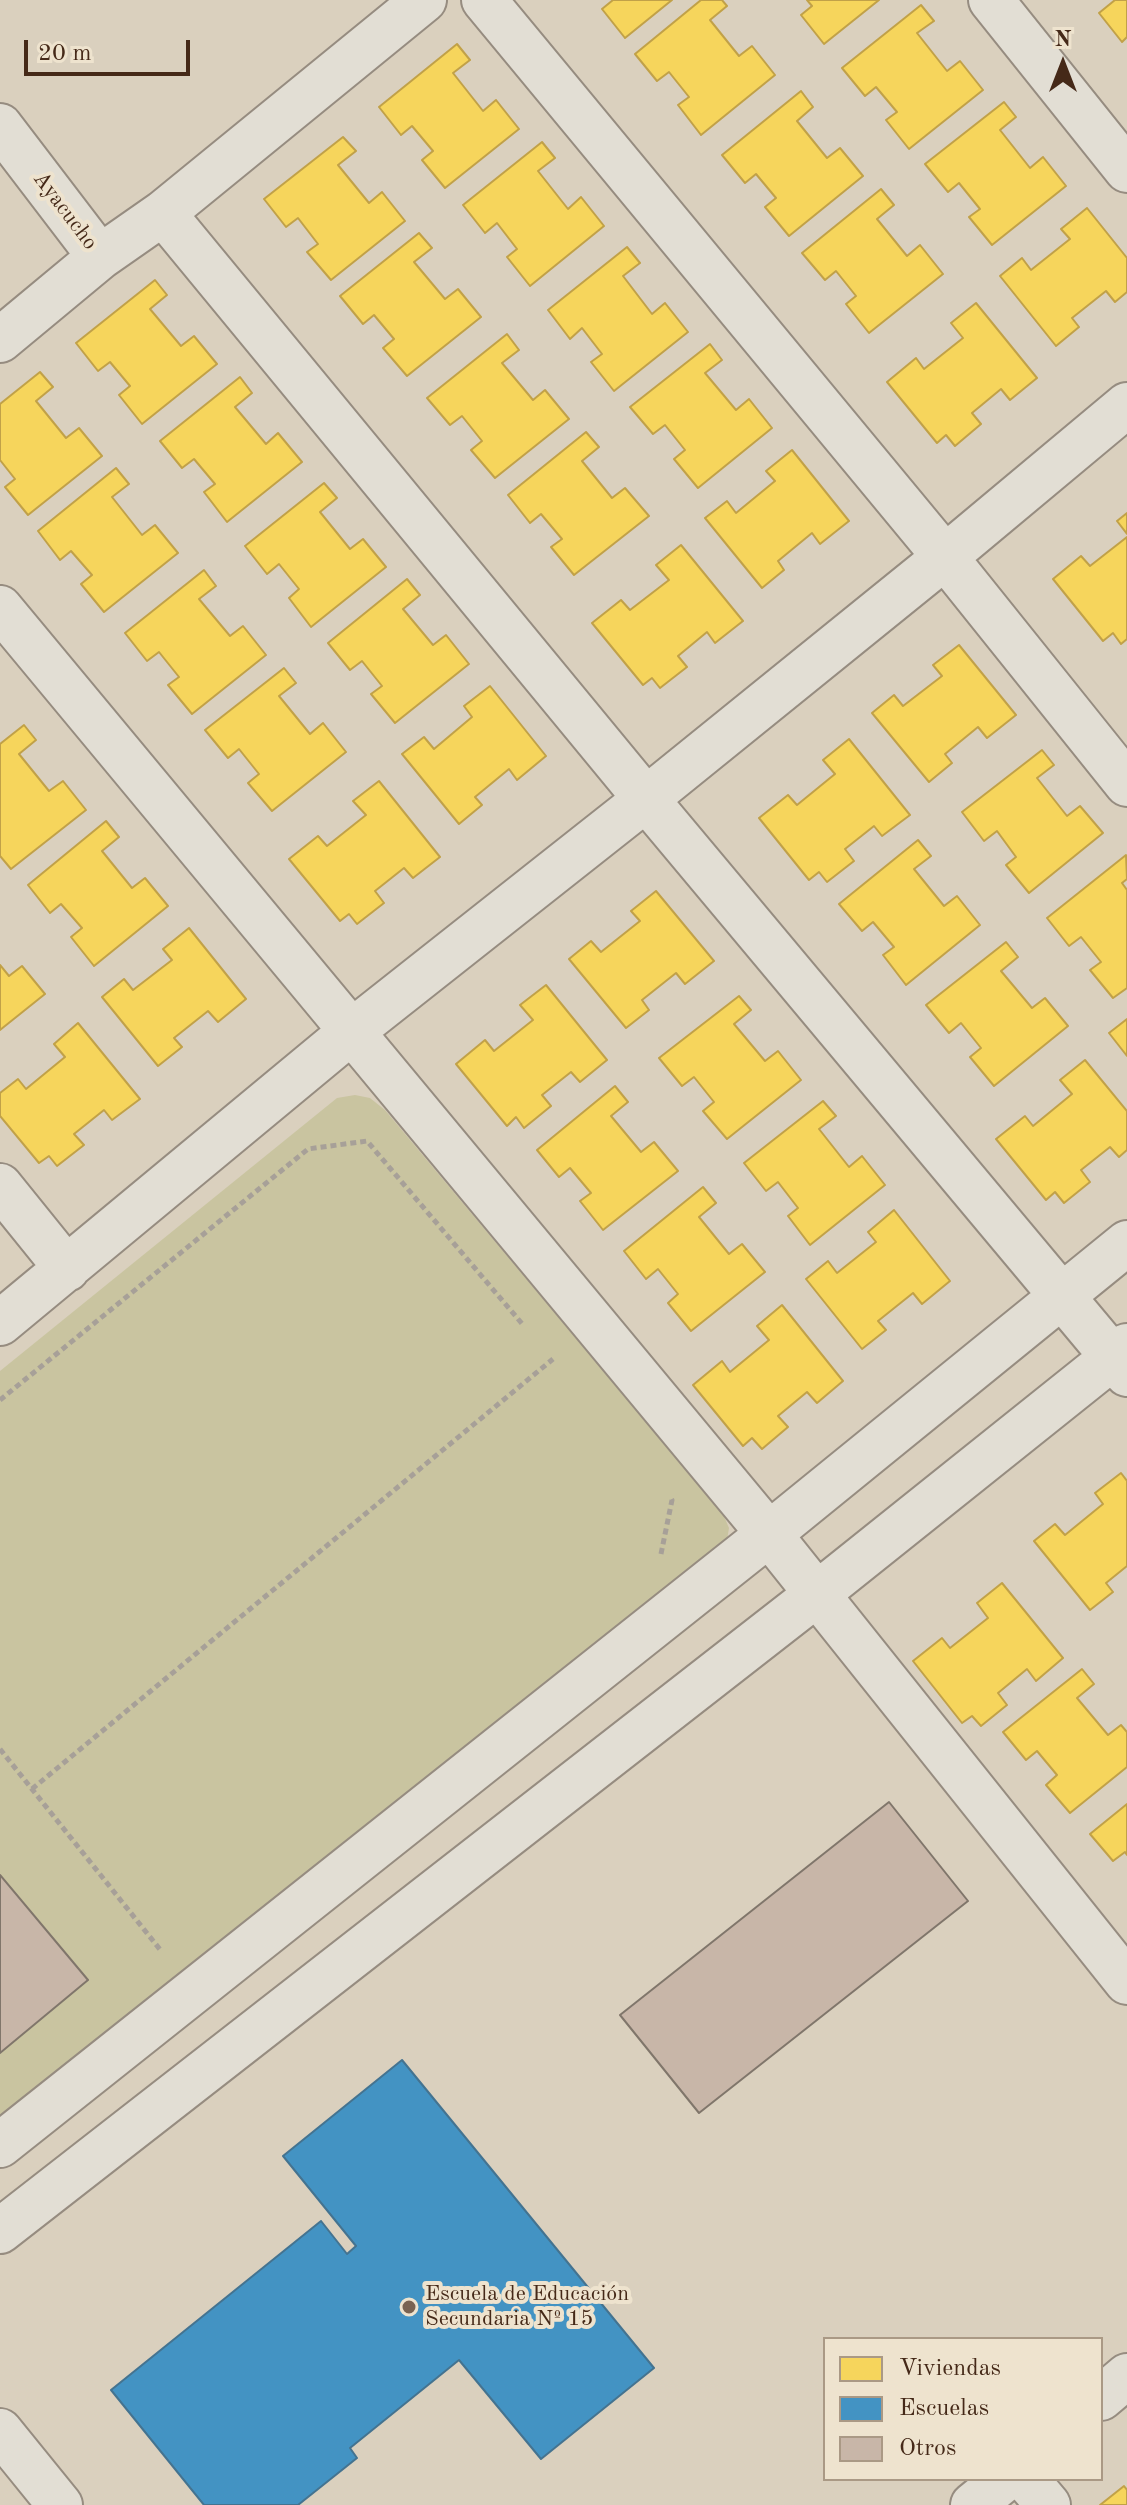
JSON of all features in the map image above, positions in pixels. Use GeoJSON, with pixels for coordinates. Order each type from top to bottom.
{"type":"FeatureCollection","features":[{"type":"Feature","properties":{"kind":"street"},"geometry":{"type":"LineString","coordinates":[[0,340],[100,257],[163,213],[424,0]]}},
{"type":"Feature","properties":{"kind":"street"},"geometry":{"type":"LineString","coordinates":[[484,0],[945,557],[1127,784]]}},
{"type":"Feature","properties":{"kind":"street"},"geometry":{"type":"LineString","coordinates":[[991,0],[1127,170]]}},
{"type":"Feature","properties":{"kind":"street","name":"Ayacucho"},"geometry":{"type":"LineString","coordinates":[[0,126],[100,257]]}},
{"type":"Feature","properties":{"kind":"street"},"geometry":{"type":"LineString","coordinates":[[0,2231],[1122,1359],[1060,1296],[163,213]]}},
{"type":"Feature","properties":{"kind":"street"},"geometry":{"type":"LineString","coordinates":[[0,1323],[351,1032],[646,799],[1127,405]]}},
{"type":"Feature","properties":{"kind":"street"},"geometry":{"type":"LineString","coordinates":[[0,608],[769,1534],[1127,1982]]}},
{"type":"Feature","properties":{"kind":"street"},"geometry":{"type":"LineString","coordinates":[[0,1186],[67,1269]]}},
{"type":"Feature","properties":{"kind":"street"},"geometry":{"type":"LineString","coordinates":[[0,2145],[769,1534],[1127,1243]]}},
{"type":"Feature","properties":{"kind":"street"},"geometry":{"type":"LineString","coordinates":[[1103,2396],[1127,2376]]}},
{"type":"Feature","properties":{"kind":"street"},"geometry":{"type":"LineString","coordinates":[[0,2431],[60,2505]]}},
{"type":"Feature","properties":{"kind":"street"},"geometry":{"type":"LineString","coordinates":[[973,2505],[1003,2481]]}},
{"type":"Feature","properties":{"kind":"street"},"geometry":{"type":"LineString","coordinates":[[1028,2481],[1048,2505]]}},
{"type":"Feature","properties":{"kind":"path"},"geometry":{"type":"LineString","coordinates":[[0,1400],[308,1149],[367,1141],[532,1335]]}},
{"type":"Feature","properties":{"kind":"path"},"geometry":{"type":"LineString","coordinates":[[32,1789],[553,1359],[563,1371]]}},
{"type":"Feature","properties":{"kind":"path"},"geometry":{"type":"LineString","coordinates":[[659,1564],[672,1500],[662,1488]]}},
{"type":"Feature","properties":{"kind":"path"},"geometry":{"type":"LineString","coordinates":[[0,1749],[194,1991]]}},
{"type":"Feature","properties":{"kind":"shaded area"},"geometry":{"type":"Polygon","coordinates":[[[355,1095],[370,1098],[385,1110],[723,1514],[729,1528],[727,1540],[0,2127],[0,1371],[337,1098],[355,1095]]]}},
{"type":"Feature","properties":{"kind":"building: Viviendas"},"geometry":{"type":"Polygon","coordinates":[[[613,0],[672,0],[625,38],[602,9],[613,0]]]}},
{"type":"Feature","properties":{"kind":"building: Viviendas"},"geometry":{"type":"Polygon","coordinates":[[[701,0],[722,0],[727,6],[710,20],[739,56],[752,46],[775,75],[701,135],[678,105],[689,97],[669,72],[657,81],[635,54],[701,0]]]}},
{"type":"Feature","properties":{"kind":"building: Viviendas"},"geometry":{"type":"Polygon","coordinates":[[[807,0],[879,0],[824,44],[801,15],[812,6],[807,0]]]}},
{"type":"Feature","properties":{"kind":"building: Viviendas"},"geometry":{"type":"Polygon","coordinates":[[[1115,0],[1127,0],[1127,37],[1122,42],[1099,13],[1115,0]]]}},
{"type":"Feature","properties":{"kind":"building: Viviendas"},"geometry":{"type":"Polygon","coordinates":[[[921,5],[934,21],[917,33],[947,71],[960,61],[983,90],[909,149],[886,120],[897,112],[876,87],[865,96],[842,68],[921,5]]]}},
{"type":"Feature","properties":{"kind":"building: Viviendas"},"geometry":{"type":"Polygon","coordinates":[[[457,44],[470,60],[453,73],[483,111],[496,100],[519,129],[445,188],[422,160],[433,151],[412,126],[401,135],[379,107],[457,44]]]}},
{"type":"Feature","properties":{"kind":"building: Viviendas"},"geometry":{"type":"Polygon","coordinates":[[[801,91],[813,107],[797,121],[827,158],[840,148],[863,176],[789,236],[765,207],[776,198],[756,174],[745,183],[722,155],[801,91]]]}},
{"type":"Feature","properties":{"kind":"building: Viviendas"},"geometry":{"type":"Polygon","coordinates":[[[1004,102],[1016,117],[1000,130],[1030,168],[1043,157],[1066,186],[992,245],[969,217],[980,209],[959,183],[948,192],[925,164],[1004,102]]]}},
{"type":"Feature","properties":{"kind":"building: Viviendas"},"geometry":{"type":"Polygon","coordinates":[[[343,137],[356,151],[338,165],[369,203],[382,192],[405,221],[331,280],[307,252],[318,244],[298,218],[286,227],[264,199],[343,137]]]}},
{"type":"Feature","properties":{"kind":"building: Viviendas"},"geometry":{"type":"Polygon","coordinates":[[[542,142],[555,158],[538,171],[568,209],[581,197],[604,226],[530,286],[507,257],[517,249],[497,223],[485,233],[463,205],[542,142]]]}},
{"type":"Feature","properties":{"kind":"building: Viviendas"},"geometry":{"type":"Polygon","coordinates":[[[881,189],[894,205],[877,219],[907,256],[920,245],[943,274],[869,333],[846,304],[856,296],[836,271],[825,280],[802,253],[881,189]]]}},
{"type":"Feature","properties":{"kind":"building: Viviendas"},"geometry":{"type":"Polygon","coordinates":[[[1087,208],[1127,258],[1127,292],[1115,302],[1106,291],[1072,318],[1079,327],[1056,346],[1000,276],[1022,258],[1031,270],[1070,239],[1061,229],[1087,208]]]}},
{"type":"Feature","properties":{"kind":"building: Viviendas"},"geometry":{"type":"Polygon","coordinates":[[[419,233],[432,248],[414,262],[445,299],[458,289],[481,317],[407,376],[383,348],[394,339],[374,315],[363,324],[340,296],[419,233]]]}},
{"type":"Feature","properties":{"kind":"building: Viviendas"},"geometry":{"type":"Polygon","coordinates":[[[627,247],[640,263],[623,276],[652,314],[665,303],[688,332],[614,391],[591,362],[602,354],[582,328],[570,339],[548,310],[627,247]]]}},
{"type":"Feature","properties":{"kind":"building: Viviendas"},"geometry":{"type":"Polygon","coordinates":[[[155,280],[167,295],[150,309],[181,346],[194,336],[217,364],[142,424],[119,395],[130,386],[110,362],[98,371],[76,343],[155,280]]]}},
{"type":"Feature","properties":{"kind":"building: Viviendas"},"geometry":{"type":"Polygon","coordinates":[[[976,303],[1037,378],[1010,400],[1001,389],[972,413],[981,424],[955,446],[946,435],[937,443],[887,382],[916,358],[924,369],[963,338],[951,323],[976,303]]]}},
{"type":"Feature","properties":{"kind":"building: Viviendas"},"geometry":{"type":"Polygon","coordinates":[[[507,334],[519,350],[502,363],[533,400],[545,390],[569,419],[495,478],[471,450],[482,441],[462,416],[450,425],[427,398],[507,334]]]}},
{"type":"Feature","properties":{"kind":"building: Viviendas"},"geometry":{"type":"Polygon","coordinates":[[[710,344],[722,360],[705,373],[736,410],[749,399],[772,428],[698,488],[674,459],[685,450],[665,425],[653,434],[630,407],[710,344]]]}},
{"type":"Feature","properties":{"kind":"building: Viviendas"},"geometry":{"type":"Polygon","coordinates":[[[40,372],[53,387],[36,401],[66,438],[79,428],[102,456],[28,515],[5,487],[15,479],[0,460],[0,404],[40,372]]]}},
{"type":"Feature","properties":{"kind":"building: Viviendas"},"geometry":{"type":"Polygon","coordinates":[[[240,377],[252,393],[235,407],[266,444],[278,433],[302,462],[227,522],[204,492],[215,484],[194,459],[182,468],[160,441],[240,377]]]}},
{"type":"Feature","properties":{"kind":"building: Viviendas"},"geometry":{"type":"Polygon","coordinates":[[[586,432],[599,447],[582,461],[612,498],[625,488],[649,516],[574,575],[551,547],[562,539],[541,514],[530,523],[508,495],[586,432]]]}},
{"type":"Feature","properties":{"kind":"building: Viviendas"},"geometry":{"type":"Polygon","coordinates":[[[792,450],[849,521],[820,544],[812,533],[778,561],[784,570],[762,588],[705,518],[727,501],[736,513],[775,481],[766,471],[792,450]]]}},
{"type":"Feature","properties":{"kind":"building: Viviendas"},"geometry":{"type":"Polygon","coordinates":[[[116,468],[129,484],[112,497],[142,535],[155,525],[178,553],[104,612],[81,584],[92,575],[71,551],[60,560],[38,531],[116,468]]]}},
{"type":"Feature","properties":{"kind":"building: Viviendas"},"geometry":{"type":"Polygon","coordinates":[[[324,483],[337,498],[320,512],[350,549],[363,539],[386,567],[311,627],[289,598],[299,589],[279,564],[267,574],[245,546],[324,483]]]}},
{"type":"Feature","properties":{"kind":"building: Viviendas"},"geometry":{"type":"Polygon","coordinates":[[[1127,513],[1127,534],[1117,521],[1127,513]]]}},
{"type":"Feature","properties":{"kind":"building: Viviendas"},"geometry":{"type":"Polygon","coordinates":[[[1127,537],[1127,639],[1121,644],[1113,633],[1103,641],[1053,579],[1081,556],[1090,566],[1127,537]]]}},
{"type":"Feature","properties":{"kind":"building: Viviendas"},"geometry":{"type":"Polygon","coordinates":[[[681,545],[743,621],[715,643],[707,632],[678,656],[687,667],[660,688],[652,678],[643,685],[592,623],[621,600],[630,610],[669,580],[656,565],[681,545]]]}},
{"type":"Feature","properties":{"kind":"building: Viviendas"},"geometry":{"type":"Polygon","coordinates":[[[204,570],[216,586],[199,599],[230,636],[243,626],[266,655],[192,714],[168,685],[179,677],[159,652],[147,661],[125,633],[204,570]]]}},
{"type":"Feature","properties":{"kind":"building: Viviendas"},"geometry":{"type":"Polygon","coordinates":[[[407,579],[420,595],[403,609],[433,645],[446,635],[469,664],[395,723],[371,694],[382,686],[362,661],[350,670],[328,643],[407,579]]]}},
{"type":"Feature","properties":{"kind":"building: Viviendas"},"geometry":{"type":"Polygon","coordinates":[[[959,645],[1016,715],[987,738],[978,727],[945,754],[952,763],[929,782],[872,713],[894,695],[903,706],[942,676],[933,665],[959,645]]]}},
{"type":"Feature","properties":{"kind":"building: Viviendas"},"geometry":{"type":"Polygon","coordinates":[[[284,668],[296,683],[279,696],[310,734],[323,723],[346,752],[272,811],[248,783],[259,774],[239,749],[228,758],[205,730],[284,668]]]}},
{"type":"Feature","properties":{"kind":"building: Viviendas"},"geometry":{"type":"Polygon","coordinates":[[[490,686],[546,756],[517,780],[509,769],[475,797],[482,805],[459,824],[402,754],[424,737],[434,749],[472,717],[464,706],[490,686]]]}},
{"type":"Feature","properties":{"kind":"building: Viviendas"},"geometry":{"type":"Polygon","coordinates":[[[24,725],[36,740],[19,754],[49,791],[63,781],[86,810],[11,869],[0,856],[0,744],[24,725]]]}},
{"type":"Feature","properties":{"kind":"building: Viviendas"},"geometry":{"type":"Polygon","coordinates":[[[849,739],[910,815],[882,836],[874,826],[845,849],[854,861],[827,882],[819,872],[809,880],[759,818],[788,795],[797,805],[835,774],[823,760],[849,739]]]}},
{"type":"Feature","properties":{"kind":"building: Viviendas"},"geometry":{"type":"Polygon","coordinates":[[[1042,750],[1054,765],[1037,778],[1067,816],[1080,806],[1103,833],[1029,893],[1006,865],[1016,857],[997,831],[984,841],[962,812],[1042,750]]]}},
{"type":"Feature","properties":{"kind":"building: Viviendas"},"geometry":{"type":"Polygon","coordinates":[[[379,781],[440,857],[413,878],[404,868],[375,891],[384,903],[357,924],[349,914],[340,921],[289,859],[318,836],[327,846],[366,815],[353,801],[379,781]]]}},
{"type":"Feature","properties":{"kind":"building: Viviendas"},"geometry":{"type":"Polygon","coordinates":[[[106,821],[119,837],[102,851],[132,888],[145,878],[168,906],[94,966],[71,937],[82,928],[61,904],[50,913],[28,885],[106,821]]]}},
{"type":"Feature","properties":{"kind":"building: Viviendas"},"geometry":{"type":"Polygon","coordinates":[[[918,840],[931,856],[914,869],[944,906],[957,896],[980,925],[906,985],[883,955],[894,947],[873,922],[862,931],[839,904],[918,840]]]}},
{"type":"Feature","properties":{"kind":"building: Viviendas"},"geometry":{"type":"Polygon","coordinates":[[[1126,855],[1127,879],[1122,883],[1127,890],[1127,988],[1113,998],[1090,970],[1101,962],[1081,937],[1069,946],[1047,918],[1126,855]]]}},
{"type":"Feature","properties":{"kind":"building: Viviendas"},"geometry":{"type":"Polygon","coordinates":[[[656,891],[714,961],[685,984],[676,973],[642,1000],[649,1010],[626,1028],[569,959],[591,941],[601,952],[640,921],[631,911],[656,891]]]}},
{"type":"Feature","properties":{"kind":"building: Viviendas"},"geometry":{"type":"Polygon","coordinates":[[[189,928],[246,999],[218,1022],[208,1011],[174,1038],[182,1047],[158,1066],[102,997],[124,979],[133,990],[172,960],[163,949],[189,928]]]}},
{"type":"Feature","properties":{"kind":"building: Viviendas"},"geometry":{"type":"Polygon","coordinates":[[[1006,942],[1018,957],[1001,971],[1032,1008],[1045,998],[1068,1026],[994,1086],[970,1057],[981,1048],[961,1023],[949,1033],[926,1005],[1006,942]]]}},
{"type":"Feature","properties":{"kind":"building: Viviendas"},"geometry":{"type":"Polygon","coordinates":[[[0,965],[9,976],[22,966],[45,994],[0,1030],[0,965]]]}},
{"type":"Feature","properties":{"kind":"building: Viviendas"},"geometry":{"type":"Polygon","coordinates":[[[546,985],[607,1060],[580,1082],[571,1072],[542,1095],[551,1106],[524,1128],[516,1117],[507,1126],[456,1064],[485,1040],[494,1051],[533,1020],[520,1005],[546,985]]]}},
{"type":"Feature","properties":{"kind":"building: Viviendas"},"geometry":{"type":"Polygon","coordinates":[[[739,996],[751,1010],[734,1024],[765,1061],[778,1051],[801,1080],[727,1139],[703,1111],[714,1102],[694,1077],[682,1086],[659,1058],[739,996]]]}},
{"type":"Feature","properties":{"kind":"building: Viviendas"},"geometry":{"type":"Polygon","coordinates":[[[1127,1019],[1127,1056],[1109,1033],[1127,1019]]]}},
{"type":"Feature","properties":{"kind":"building: Viviendas"},"geometry":{"type":"Polygon","coordinates":[[[78,1023],[140,1099],[112,1120],[104,1110],[74,1134],[84,1145],[57,1166],[49,1156],[39,1163],[0,1116],[0,1093],[18,1079],[26,1089],[65,1057],[54,1044],[78,1023]]]}},
{"type":"Feature","properties":{"kind":"building: Viviendas"},"geometry":{"type":"Polygon","coordinates":[[[1085,1060],[1127,1111],[1127,1150],[1119,1157],[1110,1147],[1081,1170],[1090,1182],[1064,1203],[1055,1192],[1046,1200],[996,1139],[1025,1116],[1033,1126],[1072,1094],[1060,1080],[1085,1060]]]}},
{"type":"Feature","properties":{"kind":"building: Viviendas"},"geometry":{"type":"Polygon","coordinates":[[[615,1086],[628,1102],[611,1116],[641,1152],[654,1142],[678,1171],[603,1230],[580,1201],[591,1193],[570,1168],[559,1177],[537,1150],[615,1086]]]}},
{"type":"Feature","properties":{"kind":"building: Viviendas"},"geometry":{"type":"Polygon","coordinates":[[[823,1101],[836,1116],[819,1129],[849,1167],[862,1156],[885,1185],[810,1245],[788,1216],[798,1208],[778,1182],[766,1191],[744,1163],[823,1101]]]}},
{"type":"Feature","properties":{"kind":"building: Viviendas"},"geometry":{"type":"Polygon","coordinates":[[[703,1187],[716,1203],[699,1217],[729,1254],[742,1244],[765,1272],[691,1331],[668,1303],[678,1294],[658,1269],[646,1279],[624,1251],[703,1187]]]}},
{"type":"Feature","properties":{"kind":"building: Viviendas"},"geometry":{"type":"Polygon","coordinates":[[[894,1210],[950,1281],[922,1304],[913,1293],[878,1321],[886,1330],[862,1349],[806,1279],[828,1261],[837,1273],[876,1242],[868,1232],[894,1210]]]}},
{"type":"Feature","properties":{"kind":"building: Viviendas"},"geometry":{"type":"Polygon","coordinates":[[[782,1305],[843,1381],[817,1403],[807,1392],[778,1416],[788,1427],[762,1449],[752,1438],[743,1446],[693,1385],[722,1361],[730,1372],[769,1340],[757,1326],[782,1305]]]}},
{"type":"Feature","properties":{"kind":"building: Viviendas"},"geometry":{"type":"Polygon","coordinates":[[[1121,1473],[1127,1481],[1127,1566],[1106,1583],[1113,1592],[1090,1610],[1034,1541],[1055,1524],[1065,1535],[1103,1504],[1095,1493],[1121,1473]]]}},
{"type":"Feature","properties":{"kind":"building: Viviendas"},"geometry":{"type":"Polygon","coordinates":[[[1002,1583],[1063,1658],[1036,1681],[1027,1669],[998,1693],[1007,1705],[981,1726],[972,1716],[962,1723],[913,1661],[942,1638],[950,1648],[988,1618],[977,1603],[1002,1583]]]}},
{"type":"Feature","properties":{"kind":"building: Viviendas"},"geometry":{"type":"Polygon","coordinates":[[[1082,1669],[1094,1684],[1077,1698],[1108,1735],[1121,1725],[1127,1732],[1127,1767],[1070,1813],[1046,1785],[1057,1775],[1037,1751],[1026,1760],[1003,1732],[1082,1669]]]}},
{"type":"Feature","properties":{"kind":"building: Viviendas"},"geometry":{"type":"Polygon","coordinates":[[[1127,1804],[1127,1855],[1125,1852],[1113,1861],[1090,1834],[1127,1804]]]}},
{"type":"Feature","properties":{"kind":"building: Viviendas"},"geometry":{"type":"Polygon","coordinates":[[[1124,2486],[1127,2505],[1100,2505],[1124,2486]]]}},
{"type":"Feature","properties":{"kind":"building: Escuelas","name":"Escuela de Educación Secundaria Nº 15"},"geometry":{"type":"Polygon","coordinates":[[[402,2060],[654,2368],[541,2459],[459,2360],[350,2448],[357,2458],[298,2505],[204,2505],[111,2390],[321,2221],[347,2254],[356,2246],[283,2156],[402,2060]]]}},
{"type":"Feature","properties":{"kind":"building: Otros"},"geometry":{"type":"Polygon","coordinates":[[[889,1802],[968,1901],[699,2113],[620,2015],[889,1802]]]}},
{"type":"Feature","properties":{"kind":"building: Otros"},"geometry":{"type":"Polygon","coordinates":[[[0,1875],[88,1980],[0,2053],[0,1875]]]}},
{"type":"Feature","properties":{"kind":"place","name":"Escuela de Educación Secundaria Nº 15"},"geometry":{"type":"Point","coordinates":[409,2307]}}]}
